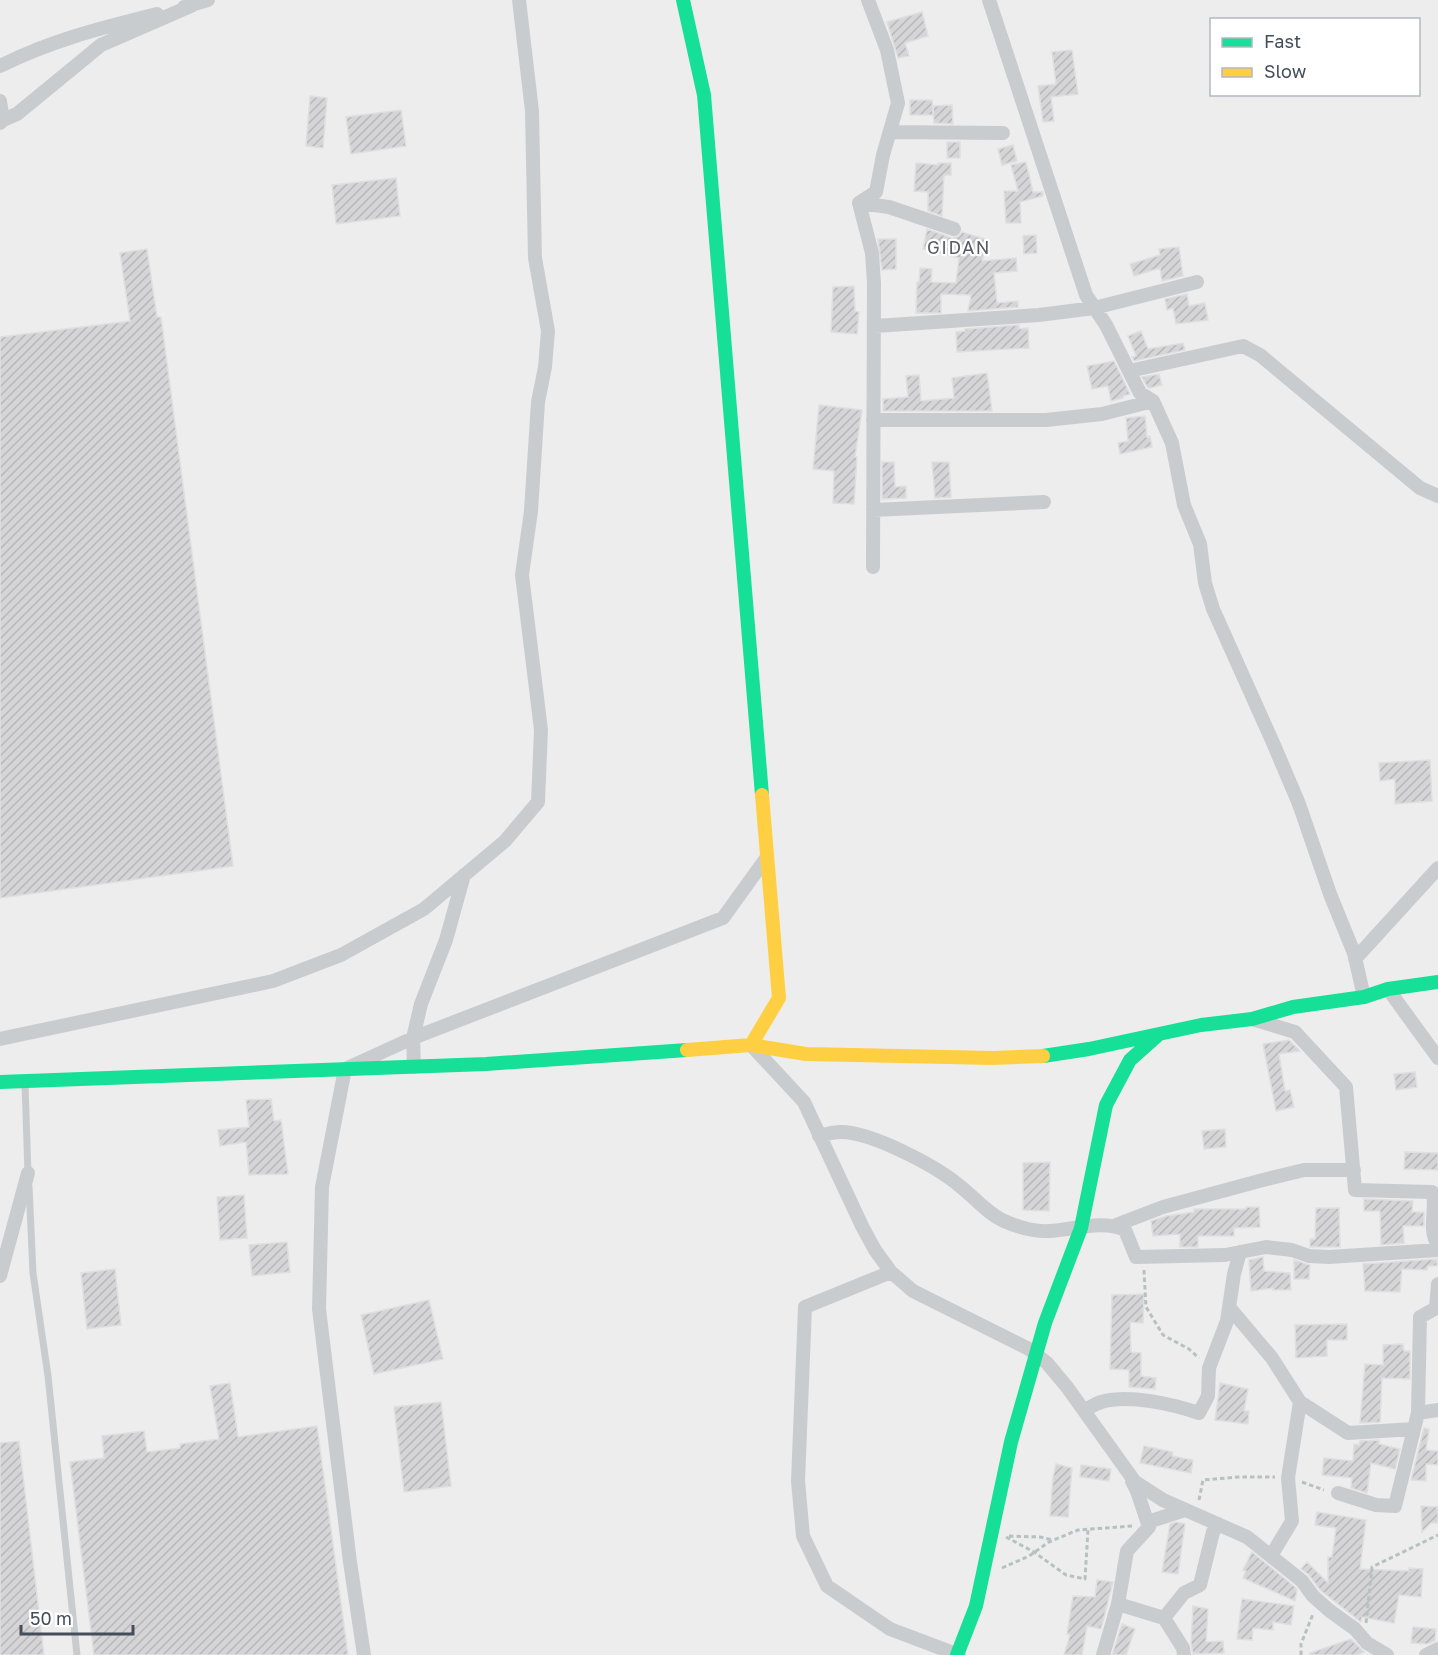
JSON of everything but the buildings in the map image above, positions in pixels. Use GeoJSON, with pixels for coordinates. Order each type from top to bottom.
{"type":"FeatureCollection","features":[{"type":"Feature","properties":{"kind":"street"},"geometry":{"type":"LineString","coordinates":[[0,66],[35,49],[88,31],[208,0]]}},
{"type":"Feature","properties":{"kind":"street"},"geometry":{"type":"LineString","coordinates":[[0,1039],[273,981],[341,955],[424,909],[505,841],[538,802],[541,730],[522,575],[531,511],[537,402],[545,367],[548,332],[535,258],[532,111],[519,0]]}},
{"type":"Feature","properties":{"kind":"street"},"geometry":{"type":"LineString","coordinates":[[683,0],[704,95],[779,998],[751,1045]]}},
{"type":"Feature","properties":{"kind":"street"},"geometry":{"type":"LineString","coordinates":[[859,202],[876,192],[898,103],[887,50],[868,0]]}},
{"type":"Feature","properties":{"kind":"street"},"geometry":{"type":"LineString","coordinates":[[989,0],[1080,279],[1140,393],[1153,401],[1172,443],[1184,505],[1200,544],[1205,583],[1213,609],[1294,794],[1355,959],[1364,997]]}},
{"type":"Feature","properties":{"kind":"street"},"geometry":{"type":"LineString","coordinates":[[0,100],[1,121],[16,114],[101,45],[193,5]]}},
{"type":"Feature","properties":{"kind":"street"},"geometry":{"type":"LineString","coordinates":[[890,132],[1003,133]]}},
{"type":"Feature","properties":{"kind":"street"},"geometry":{"type":"LineString","coordinates":[[859,202],[889,207],[954,229]]}},
{"type":"Feature","properties":{"kind":"street"},"geometry":{"type":"LineString","coordinates":[[859,202],[872,253],[875,326],[873,567]]}},
{"type":"Feature","properties":{"kind":"street"},"geometry":{"type":"LineString","coordinates":[[875,326],[1039,315],[1094,308],[1197,282]]}},
{"type":"Feature","properties":{"kind":"street"},"geometry":{"type":"LineString","coordinates":[[1129,371],[1244,346],[1260,355],[1420,488],[1438,496]]}},
{"type":"Feature","properties":{"kind":"street"},"geometry":{"type":"LineString","coordinates":[[873,420],[1046,420],[1102,414],[1153,401]]}},
{"type":"Feature","properties":{"kind":"street"},"geometry":{"type":"LineString","coordinates":[[873,510],[1044,502]]}},
{"type":"Feature","properties":{"kind":"street"},"geometry":{"type":"LineString","coordinates":[[345,1069],[413,1038],[723,918],[767,857]]}},
{"type":"Feature","properties":{"kind":"street"},"geometry":{"type":"LineString","coordinates":[[1355,959],[1438,868]]}},
{"type":"Feature","properties":{"kind":"street"},"geometry":{"type":"LineString","coordinates":[[414,1067],[413,1038],[421,1004],[446,940],[464,875]]}},
{"type":"Feature","properties":{"kind":"street"},"geometry":{"type":"LineString","coordinates":[[0,1082],[486,1064],[751,1045],[806,1054],[993,1058],[1040,1056],[1089,1049],[1201,1025],[1252,1020],[1293,1007],[1364,997],[1388,989],[1438,982]]}},
{"type":"Feature","properties":{"kind":"street"},"geometry":{"type":"LineString","coordinates":[[1388,989],[1438,1058]]}},
{"type":"Feature","properties":{"kind":"street"},"geometry":{"type":"LineString","coordinates":[[1252,1020],[1295,1032],[1346,1087],[1355,1190],[1432,1191],[1438,1202],[1434,1234],[1438,1245]]}},
{"type":"Feature","properties":{"kind":"street"},"geometry":{"type":"LineString","coordinates":[[891,1272],[805,1307],[798,1480],[802,1536],[827,1586],[890,1629],[958,1655],[976,1606],[1011,1442],[1045,1323],[1081,1228],[1106,1105],[1130,1060],[1159,1034]]}},
{"type":"Feature","properties":{"kind":"street"},"geometry":{"type":"LineString","coordinates":[[751,1045],[804,1102],[871,1242],[891,1272],[913,1291],[1029,1349],[1047,1363],[1084,1410],[1129,1476],[1137,1491],[1149,1527]]}},
{"type":"Feature","properties":{"kind":"street"},"geometry":{"type":"LineString","coordinates":[[345,1069],[322,1187],[319,1309],[350,1562],[364,1655]]}},
{"type":"Feature","properties":{"kind":"street"},"geometry":{"type":"LineString","coordinates":[[819,1136],[842,1132],[885,1142],[959,1185],[983,1207],[1002,1220],[1024,1228],[1047,1231],[1116,1225],[1163,1207],[1304,1170],[1354,1170]]}},
{"type":"Feature","properties":{"kind":"street"},"geometry":{"type":"LineString","coordinates":[[0,1276],[28,1173]]}},
{"type":"Feature","properties":{"kind":"street"},"geometry":{"type":"LineString","coordinates":[[1116,1225],[1125,1230],[1136,1257],[1192,1257],[1266,1247],[1292,1250],[1309,1256],[1340,1257],[1438,1250]]}},
{"type":"Feature","properties":{"kind":"street"},"geometry":{"type":"LineString","coordinates":[[1084,1410],[1101,1402],[1129,1400],[1168,1403],[1199,1413],[1208,1396],[1209,1368],[1227,1321],[1240,1252]]}},
{"type":"Feature","properties":{"kind":"street"},"geometry":{"type":"LineString","coordinates":[[1338,1493],[1376,1505],[1395,1506],[1418,1413],[1420,1317],[1436,1308],[1438,1284]]}},
{"type":"Feature","properties":{"kind":"street"},"geometry":{"type":"LineString","coordinates":[[1229,1307],[1272,1358],[1300,1402],[1348,1433],[1414,1429]]}},
{"type":"Feature","properties":{"kind":"street"},"geometry":{"type":"LineString","coordinates":[[1271,1556],[1292,1521],[1288,1478],[1300,1402]]}},
{"type":"Feature","properties":{"kind":"street"},"geometry":{"type":"LineString","coordinates":[[1418,1413],[1438,1410]]}},
{"type":"Feature","properties":{"kind":"street"},"geometry":{"type":"LineString","coordinates":[[1129,1476],[1144,1489],[1247,1537],[1302,1581],[1318,1600],[1356,1629],[1367,1643],[1387,1655]]}},
{"type":"Feature","properties":{"kind":"street"},"geometry":{"type":"LineString","coordinates":[[1103,1655],[1118,1604],[1127,1551],[1149,1527],[1151,1521],[1185,1509]]}},
{"type":"Feature","properties":{"kind":"street"},"geometry":{"type":"LineString","coordinates":[[1164,1618],[1184,1593],[1200,1585],[1213,1532],[1218,1524]]}},
{"type":"Feature","properties":{"kind":"street"},"geometry":{"type":"LineString","coordinates":[[1118,1604],[1164,1618],[1183,1648],[1184,1655]]}},
{"type":"Feature","properties":{"kind":"street"},"geometry":{"type":"LineString","coordinates":[[1426,1655],[1438,1649]]}},
{"type":"Feature","properties":{"kind":"lane"},"geometry":{"type":"LineString","coordinates":[[25,1081],[33,1273],[48,1376],[77,1655]]}},
{"type":"Feature","properties":{"kind":"path"},"geometry":{"type":"LineString","coordinates":[[1136,1257],[1145,1272],[1146,1307],[1162,1335],[1189,1349],[1209,1368]]}},
{"type":"Feature","properties":{"kind":"path"},"geometry":{"type":"LineString","coordinates":[[1185,1509],[1197,1508],[1203,1480],[1238,1477],[1288,1478],[1338,1493]]}},
{"type":"Feature","properties":{"kind":"path"},"geometry":{"type":"LineString","coordinates":[[982,1578],[1078,1530],[1119,1526],[1149,1527]]}},
{"type":"Feature","properties":{"kind":"path"},"geometry":{"type":"LineString","coordinates":[[1054,1540],[1040,1537],[1003,1536],[1034,1552],[1066,1575],[1085,1579],[1088,1530]]}},
{"type":"Feature","properties":{"kind":"path"},"geometry":{"type":"LineString","coordinates":[[1361,1636],[1368,1619],[1372,1567],[1438,1535]]}},
{"type":"Feature","properties":{"kind":"path"},"geometry":{"type":"LineString","coordinates":[[1301,1655],[1301,1644],[1309,1629],[1318,1600]]}},
{"type":"Feature","properties":{"kind":"traffic: fast"},"geometry":{"type":"LineString","coordinates":[[683,0],[704,95],[762,795]]}},
{"type":"Feature","properties":{"kind":"traffic: fast"},"geometry":{"type":"LineString","coordinates":[[1043,1056],[1089,1049],[1201,1025],[1252,1019],[1293,1007],[1364,997],[1388,989],[1438,982]]}},
{"type":"Feature","properties":{"kind":"traffic: fast"},"geometry":{"type":"LineString","coordinates":[[957,1655],[976,1606],[1011,1442],[1045,1323],[1081,1228],[1106,1105],[1130,1060],[1157,1036]]}},
{"type":"Feature","properties":{"kind":"traffic: fast"},"geometry":{"type":"LineString","coordinates":[[0,1082],[486,1064],[687,1050]]}},
{"type":"Feature","properties":{"kind":"traffic: slow"},"geometry":{"type":"LineString","coordinates":[[687,1050],[751,1045],[779,998],[762,795]]}},
{"type":"Feature","properties":{"kind":"traffic: slow"},"geometry":{"type":"LineString","coordinates":[[751,1045],[806,1054],[993,1058],[1043,1056]]}},
{"type":"Feature","properties":{"kind":"district","name":"GIDAN"},"geometry":{"type":"Point","coordinates":[959,247]}}]}
